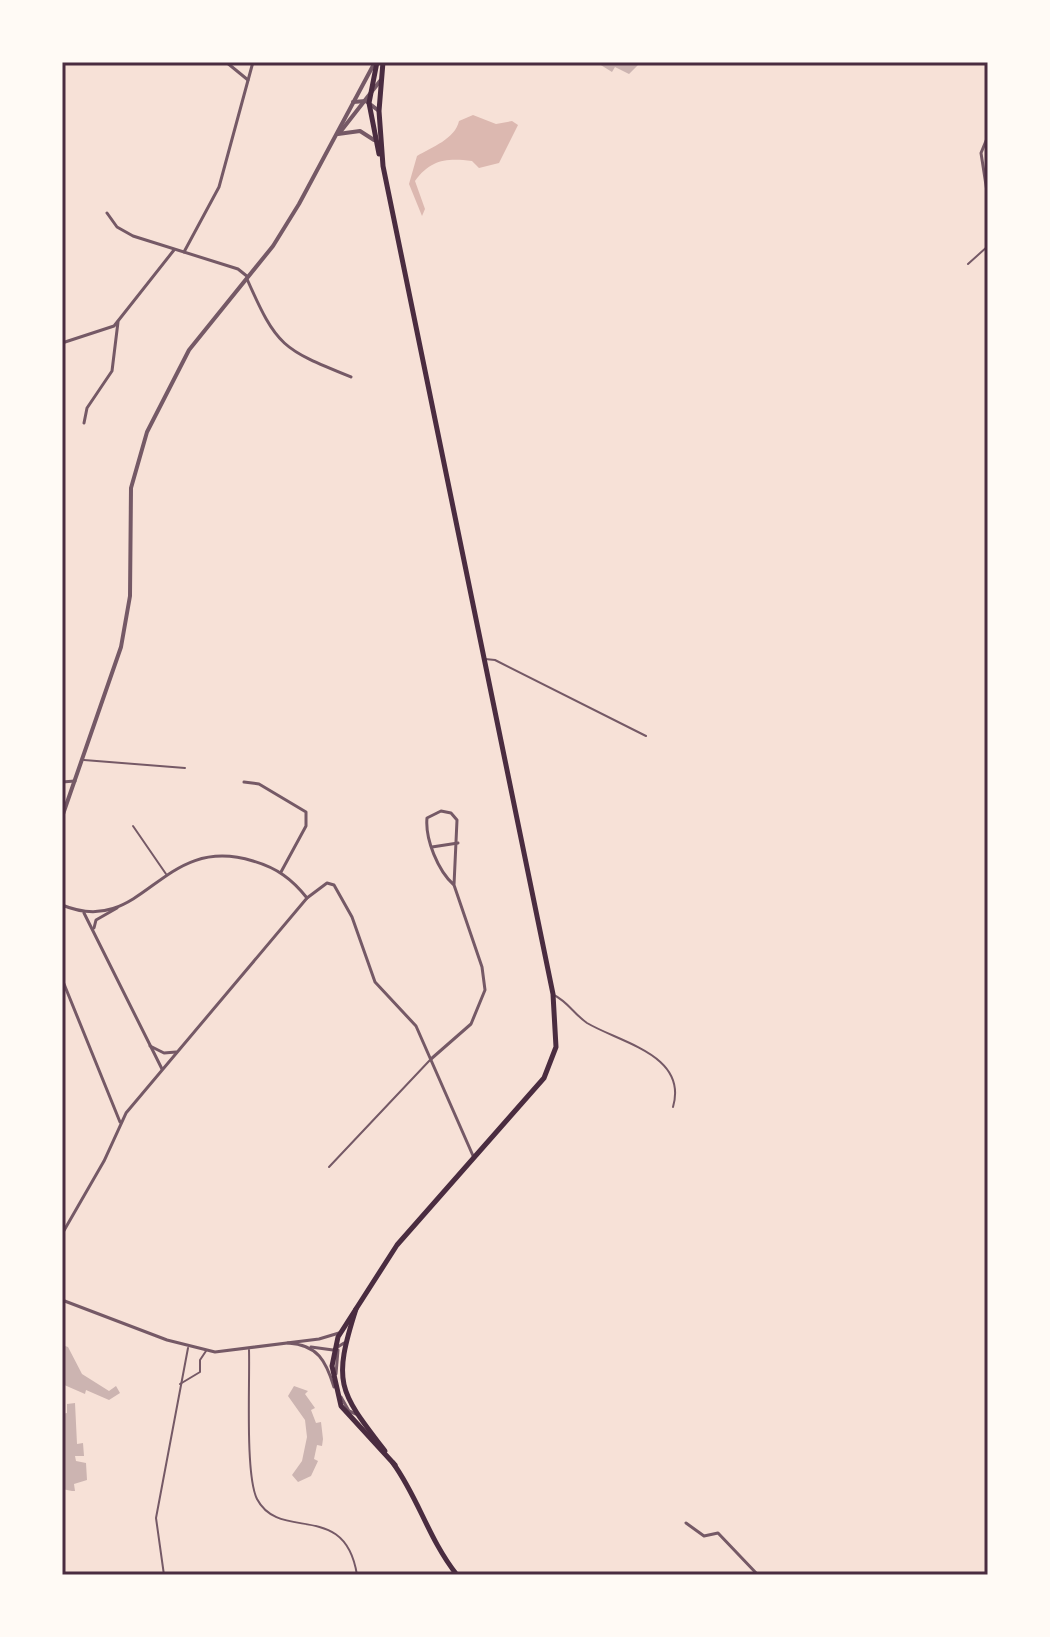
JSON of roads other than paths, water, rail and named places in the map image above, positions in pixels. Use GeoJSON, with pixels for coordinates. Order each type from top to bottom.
{"type":"FeatureCollection","features":[{"type":"Feature","properties":{"kind":"main road"},"geometry":{"type":"LineString","coordinates":[[376,62],[368,100],[374,140],[383,166]]}},
{"type":"Feature","properties":{"kind":"main road"},"geometry":{"type":"LineString","coordinates":[[383,62],[379,111],[383,166],[553,994],[556,1047],[552,1064],[535,1091],[397,1245],[340,1332],[332,1366],[334,1387],[345,1414],[395,1465]]}},
{"type":"Feature","properties":{"kind":"main road"},"geometry":{"type":"LineString","coordinates":[[359,1300],[346,1342],[341,1373],[347,1398],[395,1465],[413,1494],[427,1531],[457,1575]]}},
{"type":"Feature","properties":{"kind":"street"},"geometry":{"type":"LineString","coordinates":[[226,62],[248,80]]}},
{"type":"Feature","properties":{"kind":"street"},"geometry":{"type":"LineString","coordinates":[[184,252],[219,187],[253,62]]}},
{"type":"Feature","properties":{"kind":"street"},"geometry":{"type":"LineString","coordinates":[[62,817],[121,647],[130,596],[129,501],[141,447],[183,359],[202,331],[248,278],[299,204],[376,62]]}},
{"type":"Feature","properties":{"kind":"street"},"geometry":{"type":"LineString","coordinates":[[336,136],[368,100],[380,80]]}},
{"type":"Feature","properties":{"kind":"street"},"geometry":{"type":"LineString","coordinates":[[353,102],[368,100]]}},
{"type":"Feature","properties":{"kind":"street"},"geometry":{"type":"LineString","coordinates":[[368,100],[379,111]]}},
{"type":"Feature","properties":{"kind":"street"},"geometry":{"type":"LineString","coordinates":[[336,136],[345,131],[360,131],[374,140]]}},
{"type":"Feature","properties":{"kind":"street"},"geometry":{"type":"LineString","coordinates":[[988,136],[981,153],[988,198]]}},
{"type":"Feature","properties":{"kind":"street"},"geometry":{"type":"LineString","coordinates":[[107,213],[117,227],[133,236],[238,269],[248,278],[269,330],[286,346],[307,359],[351,377]]}},
{"type":"Feature","properties":{"kind":"street"},"geometry":{"type":"LineString","coordinates":[[988,215],[988,245]]}},
{"type":"Feature","properties":{"kind":"street"},"geometry":{"type":"LineString","coordinates":[[62,343],[91,336],[118,322],[175,248]]}},
{"type":"Feature","properties":{"kind":"street"},"geometry":{"type":"LineString","coordinates":[[84,423],[87,408],[112,371],[118,322]]}},
{"type":"Feature","properties":{"kind":"street"},"geometry":{"type":"LineString","coordinates":[[62,782],[75,781]]}},
{"type":"Feature","properties":{"kind":"street"},"geometry":{"type":"LineString","coordinates":[[244,782],[259,784],[306,812],[306,826],[281,872]]}},
{"type":"Feature","properties":{"kind":"street"},"geometry":{"type":"LineString","coordinates":[[62,800],[65,808]]}},
{"type":"Feature","properties":{"kind":"street"},"geometry":{"type":"LineString","coordinates":[[431,1059],[471,1024],[485,990],[482,967],[454,885],[457,820],[451,813],[441,811],[427,818],[432,847],[447,879],[454,885]]}},
{"type":"Feature","properties":{"kind":"street"},"geometry":{"type":"LineString","coordinates":[[432,847],[458,843]]}},
{"type":"Feature","properties":{"kind":"street"},"geometry":{"type":"LineString","coordinates":[[94,929],[96,920],[196,857],[222,854],[250,860],[291,878],[307,898]]}},
{"type":"Feature","properties":{"kind":"street"},"geometry":{"type":"LineString","coordinates":[[62,1234],[104,1161],[120,1122],[307,898],[327,883],[342,894],[375,982],[416,1026],[474,1158]]}},
{"type":"Feature","properties":{"kind":"street"},"geometry":{"type":"LineString","coordinates":[[62,905],[84,913],[124,904]]}},
{"type":"Feature","properties":{"kind":"street"},"geometry":{"type":"LineString","coordinates":[[84,913],[162,1069]]}},
{"type":"Feature","properties":{"kind":"street"},"geometry":{"type":"LineString","coordinates":[[62,979],[120,1122]]}},
{"type":"Feature","properties":{"kind":"street"},"geometry":{"type":"LineString","coordinates":[[150,1046],[164,1053],[176,1052]]}},
{"type":"Feature","properties":{"kind":"street"},"geometry":{"type":"LineString","coordinates":[[62,1300],[206,1351],[227,1353],[319,1339],[340,1332]]}},
{"type":"Feature","properties":{"kind":"street"},"geometry":{"type":"LineString","coordinates":[[319,1339],[336,1348]]}},
{"type":"Feature","properties":{"kind":"street"},"geometry":{"type":"LineString","coordinates":[[268,1345],[336,1348],[346,1342]]}},
{"type":"Feature","properties":{"kind":"street"},"geometry":{"type":"LineString","coordinates":[[311,1347],[326,1363],[334,1387]]}},
{"type":"Feature","properties":{"kind":"street"},"geometry":{"type":"LineString","coordinates":[[336,1348],[339,1391],[349,1411],[356,1414]]}},
{"type":"Feature","properties":{"kind":"street"},"geometry":{"type":"LineString","coordinates":[[686,1523],[704,1536],[718,1533],[758,1575]]}},
{"type":"Feature","properties":{"kind":"lane"},"geometry":{"type":"LineString","coordinates":[[685,62],[709,62]]}},
{"type":"Feature","properties":{"kind":"lane"},"geometry":{"type":"LineString","coordinates":[[968,264],[988,245]]}},
{"type":"Feature","properties":{"kind":"lane"},"geometry":{"type":"LineString","coordinates":[[483,659],[495,660],[646,736]]}},
{"type":"Feature","properties":{"kind":"lane"},"geometry":{"type":"LineString","coordinates":[[83,760],[185,768]]}},
{"type":"Feature","properties":{"kind":"lane"},"geometry":{"type":"LineString","coordinates":[[133,826],[167,875]]}},
{"type":"Feature","properties":{"kind":"lane"},"geometry":{"type":"LineString","coordinates":[[553,994],[566,1001],[586,1022],[637,1046],[668,1068],[675,1087],[673,1107]]}},
{"type":"Feature","properties":{"kind":"lane"},"geometry":{"type":"LineString","coordinates":[[329,1167],[431,1059]]}},
{"type":"Feature","properties":{"kind":"lane"},"geometry":{"type":"LineString","coordinates":[[164,1575],[155,1527],[188,1347]]}},
{"type":"Feature","properties":{"kind":"lane"},"geometry":{"type":"LineString","coordinates":[[249,1349],[252,1465],[256,1498],[263,1508],[280,1517],[319,1527],[346,1540],[352,1548],[357,1575]]}},
{"type":"Feature","properties":{"kind":"lane"},"geometry":{"type":"LineString","coordinates":[[179,1385],[200,1372],[200,1360],[206,1351]]}}]}
